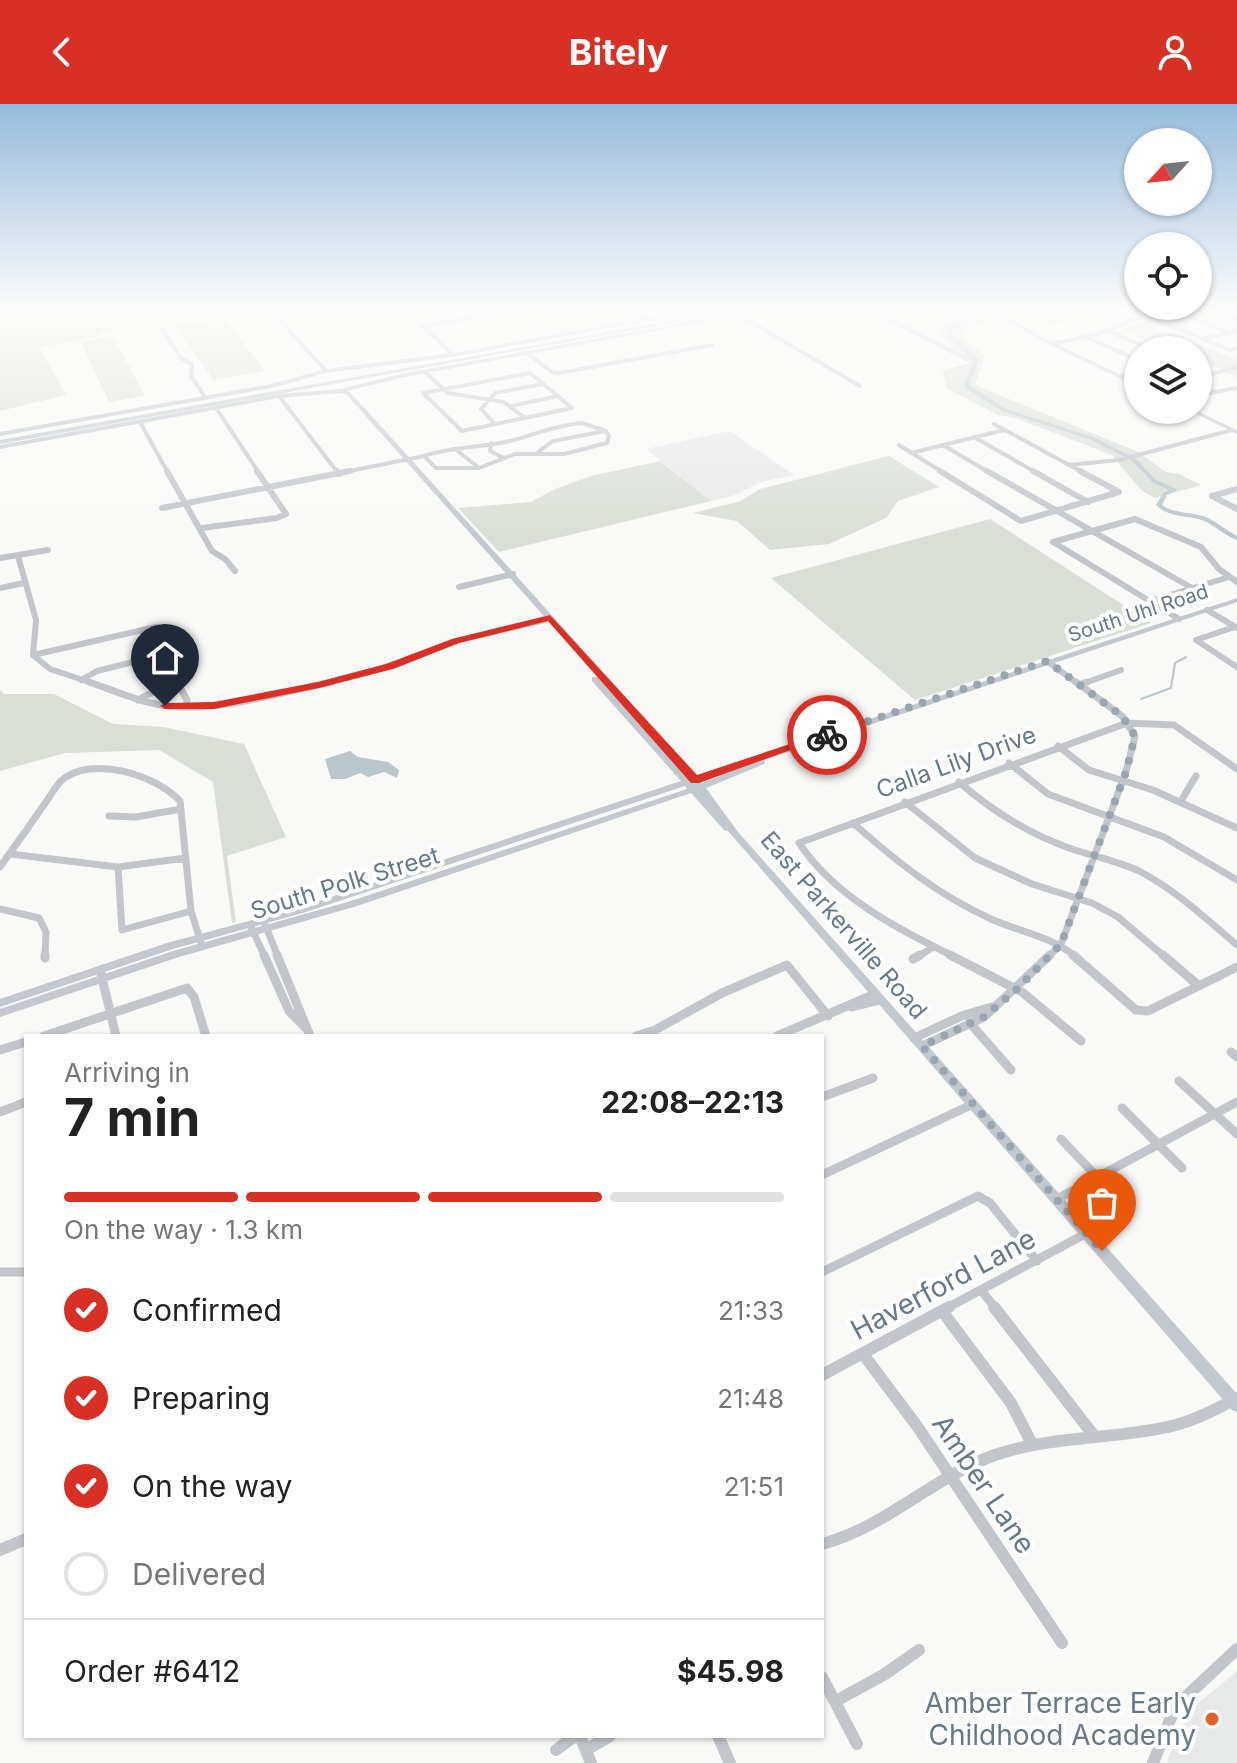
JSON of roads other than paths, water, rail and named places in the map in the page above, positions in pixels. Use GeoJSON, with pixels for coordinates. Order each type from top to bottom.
{"type":"FeatureCollection","features":[{"type":"Feature","properties":{"kind":"highway"},"geometry":{"type":"LineString","coordinates":[[17,431],[311,385]]}},
{"type":"Feature","properties":{"kind":"highway"},"geometry":{"type":"LineString","coordinates":[[23,443],[312,385]]}},
{"type":"Feature","properties":{"kind":"highway"},"geometry":{"type":"LineString","coordinates":[[0,441],[248,398]]}},
{"type":"Feature","properties":{"kind":"highway"},"geometry":{"type":"LineString","coordinates":[[0,441],[195,404]]}},
{"type":"Feature","properties":{"kind":"main road"},"geometry":{"type":"LineString","coordinates":[[0,441],[17,431],[274,385]]}},
{"type":"Feature","properties":{"kind":"main road","name":"East Parkerville Road"},"geometry":{"type":"LineString","coordinates":[[337,385],[340,394],[349,399],[405,458],[510,575],[1236,1401]]}},
{"type":"Feature","properties":{"kind":"main road"},"geometry":{"type":"LineString","coordinates":[[0,441],[23,443],[279,396],[341,391],[363,385]]}},
{"type":"Feature","properties":{"kind":"main road"},"geometry":{"type":"LineString","coordinates":[[1212,420],[1235,431]]}},
{"type":"Feature","properties":{"kind":"main road","name":"East Parkerville Road"},"geometry":{"type":"LineString","coordinates":[[377,430],[387,445],[405,458]]}},
{"type":"Feature","properties":{"kind":"main road","name":"South Uhl Road"},"geometry":{"type":"LineString","coordinates":[[693,785],[776,752],[1237,600]]}},
{"type":"Feature","properties":{"kind":"main road","name":"South Polk Street"},"geometry":{"type":"LineString","coordinates":[[0,1003],[201,942],[359,902],[693,785]]}},
{"type":"Feature","properties":{"kind":"main road","name":"South Polk Street"},"geometry":{"type":"LineString","coordinates":[[0,1013],[101,974]]}},
{"type":"Feature","properties":{"kind":"street"},"geometry":{"type":"LineString","coordinates":[[197,385],[205,397]]}},
{"type":"Feature","properties":{"kind":"street"},"geometry":{"type":"LineString","coordinates":[[439,385],[452,394],[488,398],[511,406],[525,418]]}},
{"type":"Feature","properties":{"kind":"street"},"geometry":{"type":"LineString","coordinates":[[462,385],[423,393],[460,430],[571,409],[545,385]]}},
{"type":"Feature","properties":{"kind":"street"},"geometry":{"type":"LineString","coordinates":[[495,424],[481,409],[488,398],[495,393],[535,385]]}},
{"type":"Feature","properties":{"kind":"street"},"geometry":{"type":"LineString","coordinates":[[1212,393],[1236,389]]}},
{"type":"Feature","properties":{"kind":"street"},"geometry":{"type":"LineString","coordinates":[[279,396],[339,474]]}},
{"type":"Feature","properties":{"kind":"street"},"geometry":{"type":"LineString","coordinates":[[511,406],[558,396]]}},
{"type":"Feature","properties":{"kind":"street"},"geometry":{"type":"LineString","coordinates":[[202,528],[285,516],[285,510],[271,488],[216,408]]}},
{"type":"Feature","properties":{"kind":"street"},"geometry":{"type":"LineString","coordinates":[[140,422],[202,528],[212,551],[225,559],[235,571]]}},
{"type":"Feature","properties":{"kind":"street"},"geometry":{"type":"LineString","coordinates":[[162,508],[405,458],[511,441],[541,429],[573,423],[593,425],[606,431],[609,441],[601,446],[561,454],[524,452],[479,468],[436,468],[424,456]]}},
{"type":"Feature","properties":{"kind":"street"},"geometry":{"type":"LineString","coordinates":[[899,445],[1021,521],[1119,492],[994,424]]}},
{"type":"Feature","properties":{"kind":"street"},"geometry":{"type":"LineString","coordinates":[[911,453],[1004,430]]}},
{"type":"Feature","properties":{"kind":"street"},"geometry":{"type":"LineString","coordinates":[[538,452],[553,441],[606,431]]}},
{"type":"Feature","properties":{"kind":"street"},"geometry":{"type":"LineString","coordinates":[[1068,465],[1119,460],[1235,431]]}},
{"type":"Feature","properties":{"kind":"street"},"geometry":{"type":"LineString","coordinates":[[974,437],[1089,503]]}},
{"type":"Feature","properties":{"kind":"street"},"geometry":{"type":"LineString","coordinates":[[511,441],[524,452]]}},
{"type":"Feature","properties":{"kind":"street"},"geometry":{"type":"LineString","coordinates":[[491,443],[490,451],[504,458]]}},
{"type":"Feature","properties":{"kind":"street"},"geometry":{"type":"LineString","coordinates":[[943,445],[1192,588]]}},
{"type":"Feature","properties":{"kind":"street"},"geometry":{"type":"LineString","coordinates":[[455,449],[479,468]]}},
{"type":"Feature","properties":{"kind":"street"},"geometry":{"type":"LineString","coordinates":[[1237,489],[1212,496],[1237,509]]}},
{"type":"Feature","properties":{"kind":"street"},"geometry":{"type":"LineString","coordinates":[[1179,619],[1053,542],[1135,519],[1201,547],[1237,582]]}},
{"type":"Feature","properties":{"kind":"street"},"geometry":{"type":"LineString","coordinates":[[0,558],[48,550]]}},
{"type":"Feature","properties":{"kind":"street"},"geometry":{"type":"LineString","coordinates":[[18,556],[36,620],[33,655],[46,668],[138,700],[186,707],[214,705],[329,683],[547,619]]}},
{"type":"Feature","properties":{"kind":"street"},"geometry":{"type":"LineString","coordinates":[[459,587],[510,575]]}},
{"type":"Feature","properties":{"kind":"street"},"geometry":{"type":"LineString","coordinates":[[1150,601],[1229,577]]}},
{"type":"Feature","properties":{"kind":"street"},"geometry":{"type":"LineString","coordinates":[[0,588],[24,583]]}},
{"type":"Feature","properties":{"kind":"street"},"geometry":{"type":"LineString","coordinates":[[1208,609],[1236,626]]}},
{"type":"Feature","properties":{"kind":"street"},"geometry":{"type":"LineString","coordinates":[[33,655],[153,626],[166,653],[97,671],[81,680]]}},
{"type":"Feature","properties":{"kind":"street"},"geometry":{"type":"LineString","coordinates":[[1236,626],[1196,640],[1237,667]]}},
{"type":"Feature","properties":{"kind":"street"},"geometry":{"type":"LineString","coordinates":[[918,1042],[971,1024],[1017,989],[1061,944],[1123,780],[1135,736],[1127,723],[1047,661]]}},
{"type":"Feature","properties":{"kind":"street"},"geometry":{"type":"LineString","coordinates":[[1079,685],[1121,670]]}},
{"type":"Feature","properties":{"kind":"street"},"geometry":{"type":"LineString","coordinates":[[138,700],[153,692],[179,686],[187,700],[186,707]]}},
{"type":"Feature","properties":{"kind":"street"},"geometry":{"type":"LineString","coordinates":[[1127,723],[1174,725],[1237,769]]}},
{"type":"Feature","properties":{"kind":"street","name":"Calla Lily Drive"},"geometry":{"type":"LineString","coordinates":[[932,948],[851,897],[799,843],[1009,763],[1127,723]]}},
{"type":"Feature","properties":{"kind":"street"},"geometry":{"type":"LineString","coordinates":[[1058,746],[1089,770],[1181,801],[1237,828]]}},
{"type":"Feature","properties":{"kind":"street"},"geometry":{"type":"LineString","coordinates":[[1009,763],[1048,794],[1164,837],[1237,880]]}},
{"type":"Feature","properties":{"kind":"street"},"geometry":{"type":"LineString","coordinates":[[0,867],[62,780],[96,772],[141,774],[174,793],[181,809],[191,911],[201,942]]}},
{"type":"Feature","properties":{"kind":"street"},"geometry":{"type":"LineString","coordinates":[[1181,801],[1196,776]]}},
{"type":"Feature","properties":{"kind":"street"},"geometry":{"type":"LineString","coordinates":[[959,782],[987,808],[1017,828],[1122,864],[1162,885],[1237,945]]}},
{"type":"Feature","properties":{"kind":"street"},"geometry":{"type":"LineString","coordinates":[[905,802],[975,858],[1118,917],[1199,986]]}},
{"type":"Feature","properties":{"kind":"street"},"geometry":{"type":"LineString","coordinates":[[109,816],[136,817],[181,809]]}},
{"type":"Feature","properties":{"kind":"street"},"geometry":{"type":"LineString","coordinates":[[853,823],[911,874],[957,902],[993,920],[1061,944],[1136,1010],[1148,1011],[1237,967]]}},
{"type":"Feature","properties":{"kind":"street"},"geometry":{"type":"LineString","coordinates":[[10,854],[118,867],[186,858]]}},
{"type":"Feature","properties":{"kind":"street"},"geometry":{"type":"LineString","coordinates":[[118,867],[122,930],[191,911]]}},
{"type":"Feature","properties":{"kind":"street"},"geometry":{"type":"LineString","coordinates":[[0,909],[39,918],[46,932],[45,958]]}},
{"type":"Feature","properties":{"kind":"street"},"geometry":{"type":"LineString","coordinates":[[265,924],[309,1034]]}},
{"type":"Feature","properties":{"kind":"street"},"geometry":{"type":"LineString","coordinates":[[251,928],[289,1011],[309,1034]]}},
{"type":"Feature","properties":{"kind":"street"},"geometry":{"type":"LineString","coordinates":[[913,959],[932,948],[1017,989],[1049,1011],[1081,1041]]}},
{"type":"Feature","properties":{"kind":"street"},"geometry":{"type":"LineString","coordinates":[[265,958],[277,954]]}},
{"type":"Feature","properties":{"kind":"street"},"geometry":{"type":"LineString","coordinates":[[642,1034],[661,1027],[722,993],[787,965],[828,1016]]}},
{"type":"Feature","properties":{"kind":"street"},"geometry":{"type":"LineString","coordinates":[[101,974],[115,1034]]}},
{"type":"Feature","properties":{"kind":"street"},"geometry":{"type":"LineString","coordinates":[[50,1034],[187,988],[194,997],[205,1034]]}},
{"type":"Feature","properties":{"kind":"street"},"geometry":{"type":"LineString","coordinates":[[782,1034],[878,997]]}},
{"type":"Feature","properties":{"kind":"street"},"geometry":{"type":"LineString","coordinates":[[918,1042],[964,1015],[993,1007]]}},
{"type":"Feature","properties":{"kind":"street"},"geometry":{"type":"LineString","coordinates":[[964,1015],[1011,1070]]}},
{"type":"Feature","properties":{"kind":"street"},"geometry":{"type":"LineString","coordinates":[[661,1027],[666,1034]]}},
{"type":"Feature","properties":{"kind":"street"},"geometry":{"type":"LineString","coordinates":[[0,1050],[24,1043]]}},
{"type":"Feature","properties":{"kind":"street"},"geometry":{"type":"LineString","coordinates":[[824,1096],[873,1078]]}},
{"type":"Feature","properties":{"kind":"street"},"geometry":{"type":"LineString","coordinates":[[1179,1081],[1237,1134]]}},
{"type":"Feature","properties":{"kind":"street"},"geometry":{"type":"LineString","coordinates":[[1057,1199],[1237,1102]]}},
{"type":"Feature","properties":{"kind":"street"},"geometry":{"type":"LineString","coordinates":[[0,1112],[24,1103]]}},
{"type":"Feature","properties":{"kind":"street"},"geometry":{"type":"LineString","coordinates":[[824,1174],[973,1104]]}},
{"type":"Feature","properties":{"kind":"street"},"geometry":{"type":"LineString","coordinates":[[1122,1108],[1182,1168]]}},
{"type":"Feature","properties":{"kind":"street"},"geometry":{"type":"LineString","coordinates":[[1061,1139],[1122,1203]]}},
{"type":"Feature","properties":{"kind":"street"},"geometry":{"type":"LineString","coordinates":[[824,1271],[978,1196],[990,1203],[1037,1261]]}},
{"type":"Feature","properties":{"kind":"street","name":"Haverford Lane"},"geometry":{"type":"LineString","coordinates":[[824,1374],[1087,1233]]}},
{"type":"Feature","properties":{"kind":"street"},"geometry":{"type":"LineString","coordinates":[[0,1272],[24,1272]]}},
{"type":"Feature","properties":{"kind":"street"},"geometry":{"type":"LineString","coordinates":[[981,1290],[1095,1437]]}},
{"type":"Feature","properties":{"kind":"street"},"geometry":{"type":"LineString","coordinates":[[942,1311],[1011,1403],[1032,1444]]}},
{"type":"Feature","properties":{"kind":"street","name":"Amber Lane"},"geometry":{"type":"LineString","coordinates":[[863,1354],[952,1477],[1062,1643]]}},
{"type":"Feature","properties":{"kind":"street"},"geometry":{"type":"LineString","coordinates":[[824,1543],[855,1533],[992,1456],[1032,1444],[1130,1435],[1196,1421],[1236,1401]]}},
{"type":"Feature","properties":{"kind":"street"},"geometry":{"type":"LineString","coordinates":[[0,1550],[24,1540]]}},
{"type":"Feature","properties":{"kind":"street"},"geometry":{"type":"LineString","coordinates":[[1153,1763],[1175,1707],[1237,1649]]}},
{"type":"Feature","properties":{"kind":"street"},"geometry":{"type":"LineString","coordinates":[[836,1701],[885,1674],[919,1650]]}},
{"type":"Feature","properties":{"kind":"street"},"geometry":{"type":"LineString","coordinates":[[824,1680],[857,1744]]}},
{"type":"Feature","properties":{"kind":"street"},"geometry":{"type":"LineString","coordinates":[[556,1750],[583,1746],[605,1738]]}},
{"type":"Feature","properties":{"kind":"street"},"geometry":{"type":"LineString","coordinates":[[719,1738],[730,1763]]}},
{"type":"Feature","properties":{"kind":"waterway"},"geometry":{"type":"LineString","coordinates":[[966,385],[1004,410],[1091,438],[1127,456]]}},
{"type":"Feature","properties":{"kind":"waterway"},"geometry":{"type":"LineString","coordinates":[[1133,459],[1154,481],[1174,490],[1165,494],[1159,505],[1164,509],[1174,514],[1203,518],[1237,538]]}},
{"type":"Feature","properties":{"kind":"waterway"},"geometry":{"type":"LineString","coordinates":[[1141,699],[1171,688],[1175,663],[1186,657]]}},
{"type":"Feature","properties":{"kind":"place","name":"Amber Terrace Early Childhood Academy"},"geometry":{"type":"Point","coordinates":[1212,1719]}}]}
